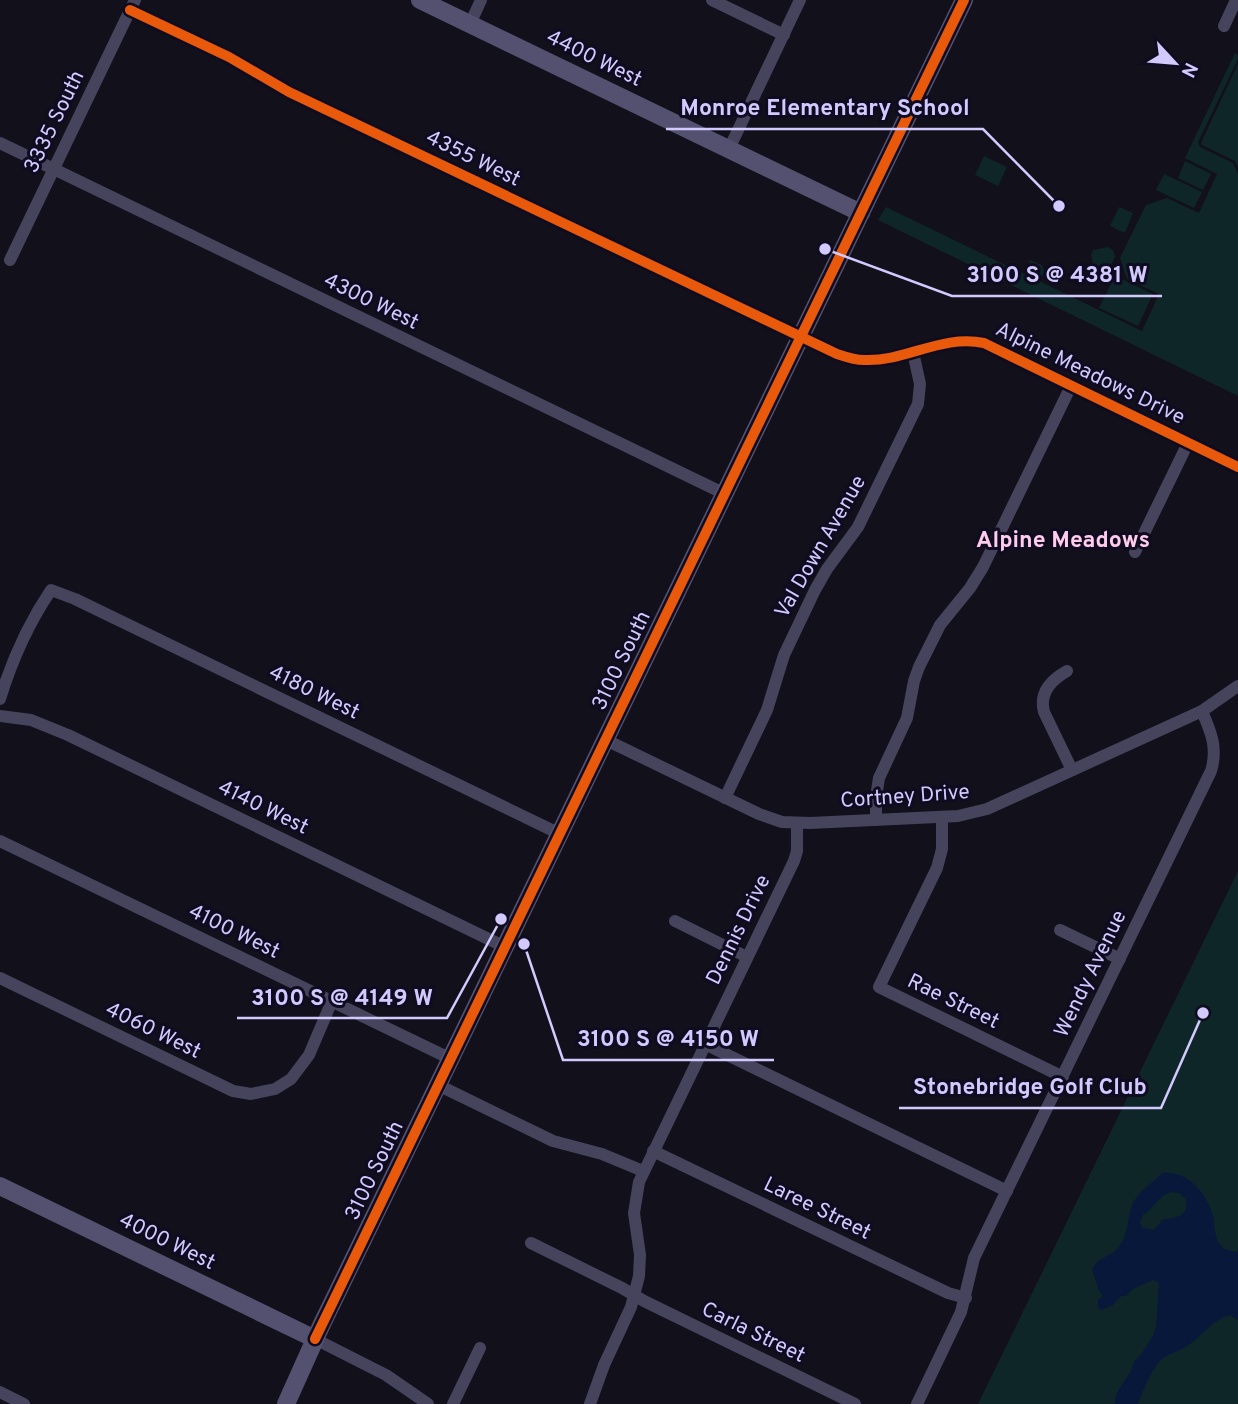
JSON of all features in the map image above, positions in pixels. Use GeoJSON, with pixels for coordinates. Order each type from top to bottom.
{"type":"FeatureCollection","features":[{"type":"Feature","properties":{"kind":"main road","name":"4400 West"},"geometry":{"type":"LineString","coordinates":[[420,0],[861,213]]}},
{"type":"Feature","properties":{"kind":"main road","name":"3100 South"},"geometry":{"type":"LineString","coordinates":[[286,1404],[315,1339],[964,0]]}},
{"type":"Feature","properties":{"kind":"main road","name":"4000 West"},"geometry":{"type":"LineString","coordinates":[[0,1186],[315,1339]]}},
{"type":"Feature","properties":{"kind":"street"},"geometry":{"type":"LineString","coordinates":[[470,24],[481,0]]}},
{"type":"Feature","properties":{"kind":"street"},"geometry":{"type":"LineString","coordinates":[[712,0],[784,35]]}},
{"type":"Feature","properties":{"kind":"street"},"geometry":{"type":"LineString","coordinates":[[729,149],[800,0]]}},
{"type":"Feature","properties":{"kind":"street"},"geometry":{"type":"LineString","coordinates":[[1224,26],[1236,0]]}},
{"type":"Feature","properties":{"kind":"street","name":"3335 South"},"geometry":{"type":"LineString","coordinates":[[10,260],[132,5]]}},
{"type":"Feature","properties":{"kind":"street","name":"4355 West"},"geometry":{"type":"LineString","coordinates":[[132,5],[289,92],[801,337]]}},
{"type":"Feature","properties":{"kind":"street","name":"4300 West"},"geometry":{"type":"LineString","coordinates":[[0,144],[725,494]]}},
{"type":"Feature","properties":{"kind":"street","name":"Alpine Meadows Drive"},"geometry":{"type":"LineString","coordinates":[[801,337],[837,354],[862,360],[883,359],[953,341],[974,341],[992,347],[1238,467]]}},
{"type":"Feature","properties":{"kind":"street","name":"Val Down Avenue"},"geometry":{"type":"LineString","coordinates":[[725,798],[767,710],[784,655],[815,590],[858,527],[915,411],[920,397],[920,384],[913,352]]}},
{"type":"Feature","properties":{"kind":"street"},"geometry":{"type":"LineString","coordinates":[[876,820],[879,778],[907,718],[914,681],[931,640],[944,618],[970,588],[983,567],[1071,386]]}},
{"type":"Feature","properties":{"kind":"street"},"geometry":{"type":"LineString","coordinates":[[1135,552],[1188,443]]}},
{"type":"Feature","properties":{"kind":"street","name":"4180 West"},"geometry":{"type":"LineString","coordinates":[[0,699],[13,661],[37,611],[51,590],[75,598],[560,834]]}},
{"type":"Feature","properties":{"kind":"street"},"geometry":{"type":"LineString","coordinates":[[1067,671],[1048,686],[1042,703],[1072,770]]}},
{"type":"Feature","properties":{"kind":"street","name":"Cortney Drive"},"geometry":{"type":"LineString","coordinates":[[606,740],[771,819],[797,824],[968,815],[987,809],[1202,711],[1238,686]]}},
{"type":"Feature","properties":{"kind":"street","name":"Wendy Avenue"},"geometry":{"type":"LineString","coordinates":[[917,1404],[961,1312],[972,1263],[1211,771],[1215,747],[1202,711]]}},
{"type":"Feature","properties":{"kind":"street","name":"4140 West"},"geometry":{"type":"LineString","coordinates":[[0,716],[31,720],[62,732],[505,947]]}},
{"type":"Feature","properties":{"kind":"street","name":"Rae Street"},"geometry":{"type":"LineString","coordinates":[[942,817],[942,849],[937,868],[879,987],[1063,1077]]}},
{"type":"Feature","properties":{"kind":"street","name":"Dennis Drive"},"geometry":{"type":"LineString","coordinates":[[590,1404],[634,1295],[641,1261],[635,1205],[643,1171],[796,856],[797,824]]}},
{"type":"Feature","properties":{"kind":"street","name":"4100 West"},"geometry":{"type":"LineString","coordinates":[[0,841],[451,1059]]}},
{"type":"Feature","properties":{"kind":"street"},"geometry":{"type":"LineString","coordinates":[[674,921],[747,957]]}},
{"type":"Feature","properties":{"kind":"street"},"geometry":{"type":"LineString","coordinates":[[1060,930],[1120,960]]}},
{"type":"Feature","properties":{"kind":"street","name":"4060 West"},"geometry":{"type":"LineString","coordinates":[[0,978],[233,1091],[251,1094],[275,1089],[291,1079],[309,1055],[332,1001]]}},
{"type":"Feature","properties":{"kind":"street"},"geometry":{"type":"LineString","coordinates":[[705,1044],[1007,1191]]}},
{"type":"Feature","properties":{"kind":"street"},"geometry":{"type":"LineString","coordinates":[[438,1085],[553,1141],[602,1154],[643,1171]]}},
{"type":"Feature","properties":{"kind":"street","name":"Laree Street"},"geometry":{"type":"LineString","coordinates":[[653,1150],[948,1293],[966,1298]]}},
{"type":"Feature","properties":{"kind":"street","name":"Carla Street"},"geometry":{"type":"LineString","coordinates":[[531,1243],[855,1404]]}},
{"type":"Feature","properties":{"kind":"street"},"geometry":{"type":"LineString","coordinates":[[315,1339],[386,1375],[428,1404]]}},
{"type":"Feature","properties":{"kind":"street"},"geometry":{"type":"LineString","coordinates":[[453,1404],[480,1348]]}},
{"type":"Feature","properties":{"kind":"street"},"geometry":{"type":"LineString","coordinates":[[0,1392],[24,1404]]}},
{"type":"Feature","properties":{"kind":"green space"},"geometry":{"type":"Polygon","coordinates":[[[1235,53],[1238,59],[1198,142],[1200,147],[1233,163],[1238,174],[1238,396],[878,220],[886,207],[1030,277],[1030,260],[1042,265],[1042,276],[1035,279],[1142,331],[1159,294],[1127,279],[1120,258],[1146,205],[1167,198],[1199,213],[1217,174],[1185,158],[1235,53]]]}},
{"type":"Feature","properties":{"kind":"green space"},"geometry":{"type":"Polygon","coordinates":[[[1238,64],[1238,167],[1235,161],[1201,143],[1238,64]]]}},
{"type":"Feature","properties":{"kind":"green space"},"geometry":{"type":"Polygon","coordinates":[[[984,156],[1007,167],[998,186],[975,175],[984,156]]]}},
{"type":"Feature","properties":{"kind":"green space"},"geometry":{"type":"Polygon","coordinates":[[[1185,161],[1211,174],[1203,190],[1178,178],[1185,161]]]}},
{"type":"Feature","properties":{"kind":"green space"},"geometry":{"type":"Polygon","coordinates":[[[1164,174],[1202,192],[1194,208],[1156,190],[1164,174]]]}},
{"type":"Feature","properties":{"kind":"green space"},"geometry":{"type":"Polygon","coordinates":[[[1119,207],[1133,213],[1125,233],[1110,226],[1119,207]]]}},
{"type":"Feature","properties":{"kind":"green space"},"geometry":{"type":"Polygon","coordinates":[[[1108,247],[1113,250],[1115,257],[1111,265],[1103,270],[1093,264],[1091,255],[1093,250],[1108,247]]]}},
{"type":"Feature","properties":{"kind":"green space"},"geometry":{"type":"Polygon","coordinates":[[[1115,276],[1153,294],[1138,326],[1099,308],[1115,276]]]}},
{"type":"Feature","properties":{"kind":"green space"},"geometry":{"type":"Polygon","coordinates":[[[1238,871],[1238,1404],[978,1404],[1238,871]]]}},
{"type":"Feature","properties":{"kind":"water"},"geometry":{"type":"Polygon","coordinates":[[[1162,1173],[1180,1175],[1201,1191],[1210,1207],[1219,1243],[1225,1249],[1238,1252],[1238,1320],[1230,1315],[1224,1317],[1195,1340],[1161,1360],[1138,1404],[1115,1404],[1118,1392],[1134,1361],[1153,1336],[1159,1283],[1153,1280],[1133,1289],[1102,1310],[1098,1308],[1098,1300],[1103,1296],[1092,1269],[1122,1243],[1134,1201],[1162,1173]],[[1172,1192],[1163,1196],[1143,1215],[1140,1222],[1143,1228],[1154,1230],[1162,1220],[1183,1213],[1186,1199],[1179,1193],[1172,1192]]]}},
{"type":"Feature","properties":{"kind":"cycle path"},"geometry":{"type":"LineString","coordinates":[[315,1339],[964,0]]}},
{"type":"Feature","properties":{"kind":"cycle path"},"geometry":{"type":"LineString","coordinates":[[130,10],[229,57],[289,92],[837,354],[857,359],[879,359],[953,342],[984,343],[1238,467]]}},
{"type":"Feature","properties":{"kind":"place","name":"Monroe Elementary School"},"geometry":{"type":"Point","coordinates":[1059,206]}},
{"type":"Feature","properties":{"kind":"place","name":"3100 S @ 4381 W"},"geometry":{"type":"Point","coordinates":[825,249]}},
{"type":"Feature","properties":{"kind":"place","name":"3100 S @ 4149 W"},"geometry":{"type":"Point","coordinates":[501,919]}},
{"type":"Feature","properties":{"kind":"place","name":"3100 S @ 4150 W"},"geometry":{"type":"Point","coordinates":[524,944]}},
{"type":"Feature","properties":{"kind":"place","name":"Stonebridge Golf Club"},"geometry":{"type":"Point","coordinates":[1203,1013]}},
{"type":"Feature","properties":{"kind":"district","name":"Alpine Meadows"},"geometry":{"type":"Point","coordinates":[1063,541]}}]}
